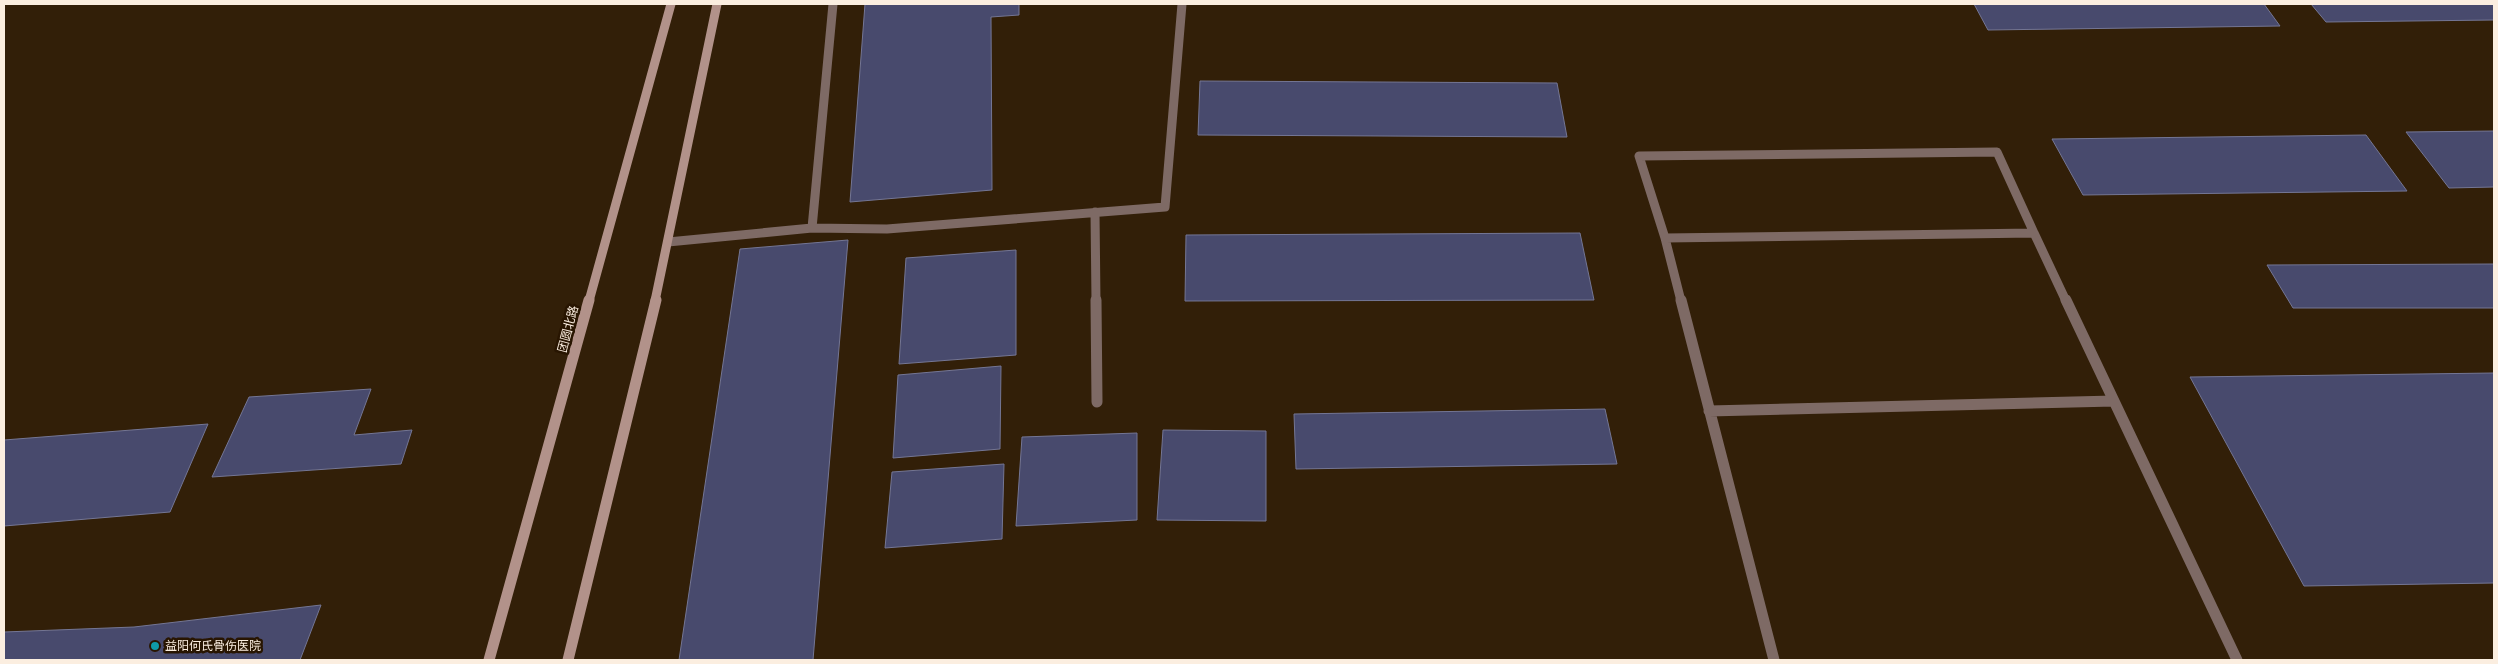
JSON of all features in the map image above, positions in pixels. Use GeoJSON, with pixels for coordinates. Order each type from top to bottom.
{"type":"FeatureCollection","features":[{"type":"Feature","properties":{"kind":"main road","name":"团圆北路"},"geometry":{"type":"LineString","coordinates":[[489,660],[671,4]]}},
{"type":"Feature","properties":{"kind":"main road"},"geometry":{"type":"LineString","coordinates":[[568,660],[656,298],[717,4]]}},
{"type":"Feature","properties":{"kind":"street"},"geometry":{"type":"LineString","coordinates":[[812,228],[833,4]]}},
{"type":"Feature","properties":{"kind":"street"},"geometry":{"type":"LineString","coordinates":[[668,242],[812,228],[887,229],[1165,207],[1182,4]]}},
{"type":"Feature","properties":{"kind":"street"},"geometry":{"type":"LineString","coordinates":[[1774,660],[1665,238],[1639,156],[1997,152],[2238,660]]}},
{"type":"Feature","properties":{"kind":"street"},"geometry":{"type":"LineString","coordinates":[[1095,212],[1097,402]]}},
{"type":"Feature","properties":{"kind":"street"},"geometry":{"type":"LineString","coordinates":[[1665,238],[2034,233]]}},
{"type":"Feature","properties":{"kind":"street"},"geometry":{"type":"LineString","coordinates":[[1709,411],[2114,400]]}},
{"type":"Feature","properties":{"kind":"building"},"geometry":{"type":"Polygon","coordinates":[[[865,4],[1019,4],[1019,15],[991,17],[992,190],[850,202],[865,4]]]}},
{"type":"Feature","properties":{"kind":"building"},"geometry":{"type":"Polygon","coordinates":[[[1974,4],[2264,4],[2280,26],[1988,30],[1974,4]]]}},
{"type":"Feature","properties":{"kind":"building"},"geometry":{"type":"Polygon","coordinates":[[[2311,4],[2494,4],[2494,20],[2326,22],[2311,4]]]}},
{"type":"Feature","properties":{"kind":"building"},"geometry":{"type":"Polygon","coordinates":[[[1200,81],[1557,83],[1567,137],[1198,135],[1200,81]]]}},
{"type":"Feature","properties":{"kind":"building"},"geometry":{"type":"Polygon","coordinates":[[[2494,131],[2494,187],[2449,188],[2406,132],[2494,131]]]}},
{"type":"Feature","properties":{"kind":"building"},"geometry":{"type":"Polygon","coordinates":[[[2366,135],[2407,191],[2083,195],[2052,139],[2366,135]]]}},
{"type":"Feature","properties":{"kind":"building"},"geometry":{"type":"Polygon","coordinates":[[[1580,233],[1594,300],[1185,301],[1186,235],[1580,233]]]}},
{"type":"Feature","properties":{"kind":"building"},"geometry":{"type":"Polygon","coordinates":[[[848,240],[813,660],[679,660],[740,249],[848,240]]]}},
{"type":"Feature","properties":{"kind":"building"},"geometry":{"type":"Polygon","coordinates":[[[1016,250],[1016,355],[899,364],[906,258],[1016,250]]]}},
{"type":"Feature","properties":{"kind":"building"},"geometry":{"type":"Polygon","coordinates":[[[2494,264],[2494,308],[2293,308],[2267,265],[2494,264]]]}},
{"type":"Feature","properties":{"kind":"building"},"geometry":{"type":"Polygon","coordinates":[[[1001,366],[1000,449],[893,458],[898,375],[1001,366]]]}},
{"type":"Feature","properties":{"kind":"building"},"geometry":{"type":"Polygon","coordinates":[[[2494,373],[2494,583],[2304,586],[2190,377],[2494,373]]]}},
{"type":"Feature","properties":{"kind":"building"},"geometry":{"type":"Polygon","coordinates":[[[371,389],[354,435],[412,430],[401,464],[212,477],[249,397],[371,389]]]}},
{"type":"Feature","properties":{"kind":"building"},"geometry":{"type":"Polygon","coordinates":[[[1605,409],[1617,464],[1296,469],[1294,414],[1605,409]]]}},
{"type":"Feature","properties":{"kind":"building"},"geometry":{"type":"Polygon","coordinates":[[[208,424],[170,512],[4,526],[4,440],[208,424]]]}},
{"type":"Feature","properties":{"kind":"building"},"geometry":{"type":"Polygon","coordinates":[[[1163,430],[1266,431],[1266,521],[1157,520],[1163,430]]]}},
{"type":"Feature","properties":{"kind":"building"},"geometry":{"type":"Polygon","coordinates":[[[1137,433],[1137,520],[1016,526],[1022,437],[1137,433]]]}},
{"type":"Feature","properties":{"kind":"building"},"geometry":{"type":"Polygon","coordinates":[[[1004,464],[1002,539],[885,548],[892,472],[1004,464]]]}},
{"type":"Feature","properties":{"kind":"building","name":"益阳何氏骨伤医院"},"geometry":{"type":"Polygon","coordinates":[[[321,605],[300,660],[4,660],[4,632],[134,627],[321,605]]]}},
{"type":"Feature","properties":{"kind":"place","name":"益阳何氏骨伤医院"},"geometry":{"type":"Point","coordinates":[155,646]}}]}
